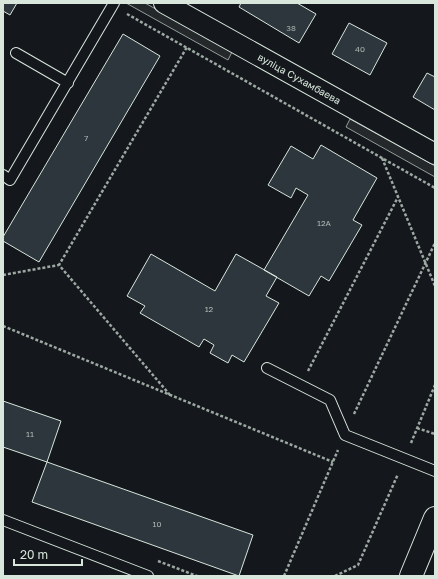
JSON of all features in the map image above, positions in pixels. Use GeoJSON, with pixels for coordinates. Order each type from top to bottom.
{"type":"FeatureCollection","features":[{"type":"Feature","properties":{"kind":"street","name":"вуліца Сухамбаева"},"geometry":{"type":"LineString","coordinates":[[164,3],[435,154]]}},
{"type":"Feature","properties":{"kind":"street"},"geometry":{"type":"LineString","coordinates":[[411,576],[435,518]]}},
{"type":"Feature","properties":{"kind":"lane"},"geometry":{"type":"LineString","coordinates":[[3,175],[10,180],[113,5]]}},
{"type":"Feature","properties":{"kind":"lane"},"geometry":{"type":"LineString","coordinates":[[16,53],[68,83]]}},
{"type":"Feature","properties":{"kind":"lane"},"geometry":{"type":"LineString","coordinates":[[267,368],[330,400],[345,435],[435,471]]}},
{"type":"Feature","properties":{"kind":"lane"},"geometry":{"type":"LineString","coordinates":[[3,520],[145,576]]}},
{"type":"Feature","properties":{"kind":"path"},"geometry":{"type":"LineString","coordinates":[[113,5],[435,188]]}},
{"type":"Feature","properties":{"kind":"path"},"geometry":{"type":"LineString","coordinates":[[3,275],[59,265],[187,47]]}},
{"type":"Feature","properties":{"kind":"path"},"geometry":{"type":"LineString","coordinates":[[382,157],[435,286]]}},
{"type":"Feature","properties":{"kind":"path"},"geometry":{"type":"LineString","coordinates":[[301,386],[398,198]]}},
{"type":"Feature","properties":{"kind":"path"},"geometry":{"type":"LineString","coordinates":[[284,576],[345,435],[435,243]]}},
{"type":"Feature","properties":{"kind":"path"},"geometry":{"type":"LineString","coordinates":[[59,265],[170,395]]}},
{"type":"Feature","properties":{"kind":"path"},"geometry":{"type":"LineString","coordinates":[[3,326],[333,462]]}},
{"type":"Feature","properties":{"kind":"path"},"geometry":{"type":"LineString","coordinates":[[335,576],[358,565],[435,385]]}},
{"type":"Feature","properties":{"kind":"path"},"geometry":{"type":"LineString","coordinates":[[417,428],[435,434]]}},
{"type":"Feature","properties":{"kind":"shaded area"},"geometry":{"type":"Polygon","coordinates":[[[126,3],[145,3],[232,52],[228,60],[126,3]]]}},
{"type":"Feature","properties":{"kind":"shaded area"},"geometry":{"type":"Polygon","coordinates":[[[350,119],[435,166],[435,177],[346,127],[350,119]]]}},
{"type":"Feature","properties":{"kind":"building"},"geometry":{"type":"Polygon","coordinates":[[[3,3],[17,3],[10,15],[3,11],[3,3]]]}},
{"type":"Feature","properties":{"kind":"building"},"geometry":{"type":"Polygon","coordinates":[[[241,3],[297,3],[316,14],[299,43],[239,7],[241,3]]]}},
{"type":"Feature","properties":{"kind":"building"},"geometry":{"type":"Polygon","coordinates":[[[349,23],[387,43],[370,75],[332,54],[349,23]]]}},
{"type":"Feature","properties":{"kind":"building"},"geometry":{"type":"Polygon","coordinates":[[[123,34],[160,56],[39,262],[3,241],[3,237],[123,34]]]}},
{"type":"Feature","properties":{"kind":"building"},"geometry":{"type":"Polygon","coordinates":[[[427,73],[435,77],[435,110],[413,97],[427,73]]]}},
{"type":"Feature","properties":{"kind":"building"},"geometry":{"type":"Polygon","coordinates":[[[321,145],[377,178],[353,220],[362,225],[329,281],[321,276],[309,296],[264,270],[308,195],[296,188],[291,198],[268,185],[291,146],[313,159],[321,145]]]}},
{"type":"Feature","properties":{"kind":"building"},"geometry":{"type":"Polygon","coordinates":[[[151,254],[215,291],[236,254],[277,277],[266,296],[279,303],[244,362],[232,355],[228,363],[210,353],[214,345],[204,339],[199,347],[140,313],[145,306],[127,296],[151,254]]]}},
{"type":"Feature","properties":{"kind":"building"},"geometry":{"type":"Polygon","coordinates":[[[3,401],[61,421],[47,462],[3,447],[3,401]]]}},
{"type":"Feature","properties":{"kind":"building"},"geometry":{"type":"Polygon","coordinates":[[[47,462],[253,535],[239,576],[32,502],[47,462]]]}}]}
